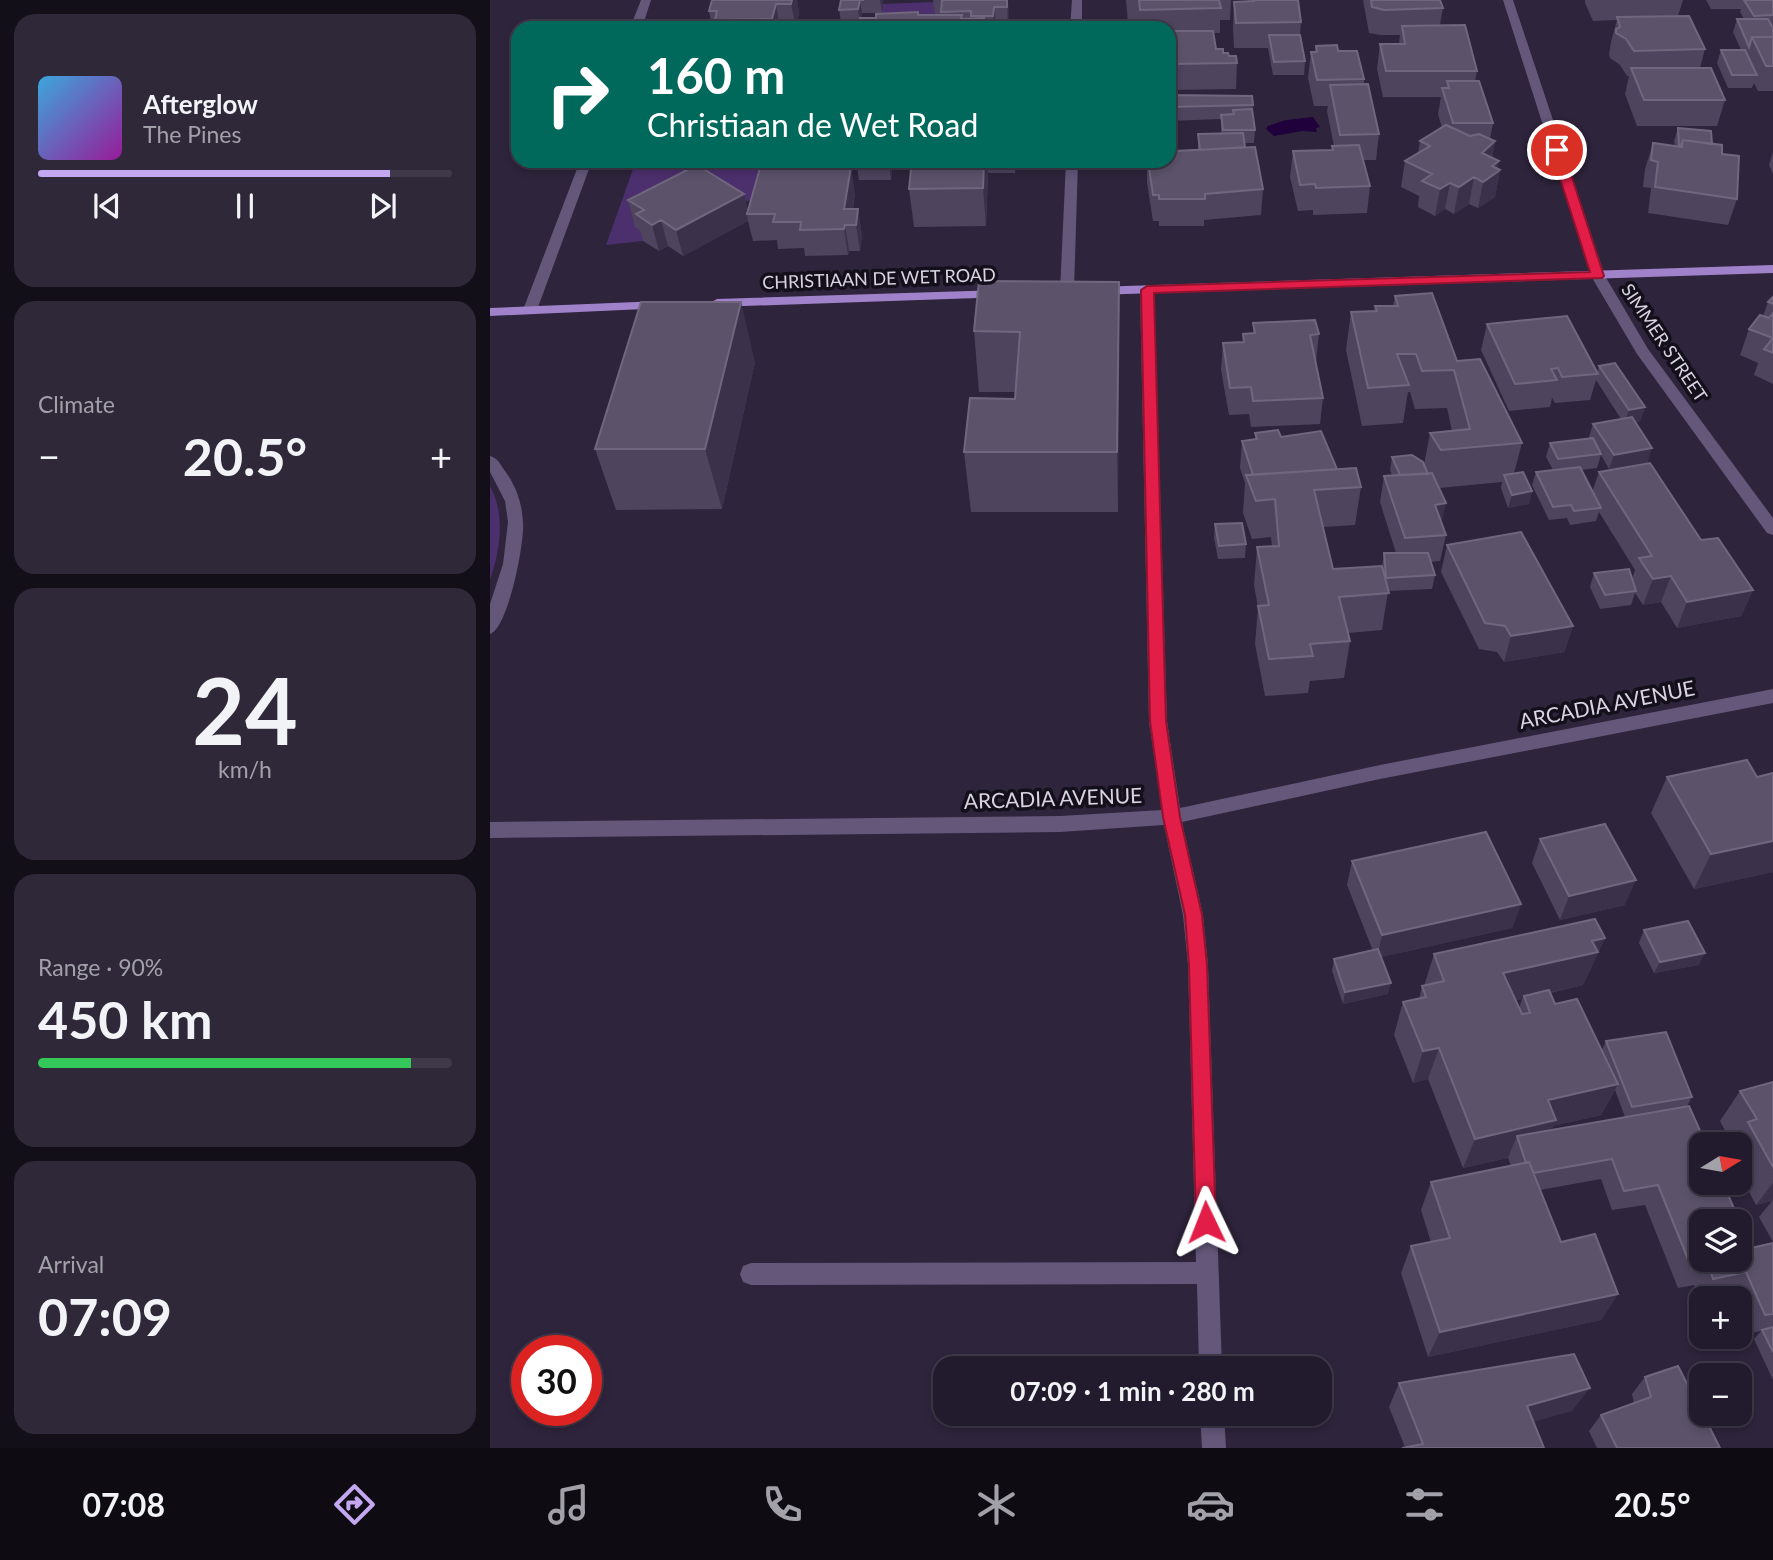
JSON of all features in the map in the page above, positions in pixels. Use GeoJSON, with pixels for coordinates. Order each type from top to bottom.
{"type":"FeatureCollection","features":[{"type":"Feature","properties":{"kind":"main road"},"geometry":{"type":"LineString","coordinates":[[1060,292],[1773,270]]}},
{"type":"Feature","properties":{"kind":"main road","name":"CHRISTIAAN DE WET ROAD"},"geometry":{"type":"LineString","coordinates":[[709,304],[1012,293]]}},
{"type":"Feature","properties":{"kind":"main road"},"geometry":{"type":"LineString","coordinates":[[490,312],[682,304]]}},
{"type":"Feature","properties":{"kind":"street"},"geometry":{"type":"LineString","coordinates":[[638,21],[646,0]]}},
{"type":"Feature","properties":{"kind":"street"},"geometry":{"type":"LineString","coordinates":[[1076,21],[1077,0]]}},
{"type":"Feature","properties":{"kind":"street","name":"SIMMER STREET"},"geometry":{"type":"LineString","coordinates":[[1508,0],[1598,276],[1642,352],[1773,528]]}},
{"type":"Feature","properties":{"kind":"street"},"geometry":{"type":"LineString","coordinates":[[530,310],[583,168]]}},
{"type":"Feature","properties":{"kind":"street"},"geometry":{"type":"LineString","coordinates":[[1060,292],[1071,168]]}},
{"type":"Feature","properties":{"kind":"street"},"geometry":{"type":"LineString","coordinates":[[1147,290],[1158,721],[1172,817],[1193,915],[1198,965],[1211,1356]]}},
{"type":"Feature","properties":{"kind":"street"},"geometry":{"type":"LineString","coordinates":[[490,461],[503,476],[515,505],[517,527],[512,561],[490,628]]}},
{"type":"Feature","properties":{"kind":"street","name":"ARCADIA AVENUE"},"geometry":{"type":"LineString","coordinates":[[490,830],[1060,824],[1172,817],[1380,772],[1773,696]]}},
{"type":"Feature","properties":{"kind":"street"},"geometry":{"type":"LineString","coordinates":[[751,1274],[1208,1273]]}},
{"type":"Feature","properties":{"kind":"street"},"geometry":{"type":"LineString","coordinates":[[1212,1426],[1213,1448]]}},
{"type":"Feature","properties":{"kind":"shaded area"},"geometry":{"type":"Polygon","coordinates":[[[935,2],[935,17],[920,21],[886,21],[881,17],[883,4],[935,2]]]}},
{"type":"Feature","properties":{"kind":"shaded area"},"geometry":{"type":"Polygon","coordinates":[[[1313,117],[1320,127],[1316,128],[1317,132],[1302,131],[1274,136],[1266,129],[1286,120],[1313,117]]]}},
{"type":"Feature","properties":{"kind":"shaded area"},"geometry":{"type":"Polygon","coordinates":[[[634,168],[772,168],[764,200],[720,202],[636,226],[651,237],[643,241],[606,245],[634,168]]]}},
{"type":"Feature","properties":{"kind":"shaded area"},"geometry":{"type":"Polygon","coordinates":[[[490,486],[498,509],[500,533],[490,580],[490,486]]]}},
{"type":"Feature","properties":{"kind":"building"},"geometry":{"type":"Polygon","coordinates":[[[712,0],[792,0],[791,4],[776,4],[772,19],[715,20],[717,11],[709,11],[712,0]]]}},
{"type":"Feature","properties":{"kind":"building"},"geometry":{"type":"Polygon","coordinates":[[[841,0],[860,0],[858,9],[839,10],[841,0]]]}},
{"type":"Feature","properties":{"kind":"building"},"geometry":{"type":"Polygon","coordinates":[[[942,0],[1007,0],[1007,7],[994,7],[993,16],[971,16],[971,11],[941,12],[942,0]]]}},
{"type":"Feature","properties":{"kind":"building"},"geometry":{"type":"Polygon","coordinates":[[[1139,0],[1219,0],[1221,8],[1140,10],[1139,0]]]}},
{"type":"Feature","properties":{"kind":"building"},"geometry":{"type":"Polygon","coordinates":[[[1298,0],[1301,22],[1236,23],[1234,2],[1298,0]]]}},
{"type":"Feature","properties":{"kind":"building"},"geometry":{"type":"Polygon","coordinates":[[[1371,0],[1440,0],[1443,8],[1384,10],[1372,7],[1371,0]]]}},
{"type":"Feature","properties":{"kind":"building"},"geometry":{"type":"Polygon","coordinates":[[[1744,0],[1773,0],[1773,15],[1754,16],[1744,0]]]}},
{"type":"Feature","properties":{"kind":"building"},"geometry":{"type":"Polygon","coordinates":[[[918,12],[918,15],[962,15],[961,19],[984,18],[984,21],[860,21],[860,18],[876,18],[876,14],[918,12]]]}},
{"type":"Feature","properties":{"kind":"building"},"geometry":{"type":"Polygon","coordinates":[[[1689,16],[1705,49],[1634,51],[1626,39],[1616,33],[1616,29],[1620,27],[1617,17],[1689,16]]]}},
{"type":"Feature","properties":{"kind":"building"},"geometry":{"type":"Polygon","coordinates":[[[1737,19],[1768,19],[1773,28],[1773,37],[1752,37],[1749,47],[1737,19]]]}},
{"type":"Feature","properties":{"kind":"building"},"geometry":{"type":"Polygon","coordinates":[[[1465,25],[1477,71],[1386,71],[1380,44],[1405,44],[1402,26],[1465,25]]]}},
{"type":"Feature","properties":{"kind":"building"},"geometry":{"type":"Polygon","coordinates":[[[1176,31],[1213,31],[1216,49],[1223,49],[1223,53],[1228,53],[1229,56],[1236,56],[1237,63],[1176,64],[1176,31]]]}},
{"type":"Feature","properties":{"kind":"building"},"geometry":{"type":"Polygon","coordinates":[[[1269,35],[1300,35],[1305,61],[1274,62],[1269,35]]]}},
{"type":"Feature","properties":{"kind":"building"},"geometry":{"type":"Polygon","coordinates":[[[1752,37],[1773,37],[1773,66],[1766,66],[1752,37]]]}},
{"type":"Feature","properties":{"kind":"building"},"geometry":{"type":"Polygon","coordinates":[[[1337,45],[1338,51],[1357,51],[1364,79],[1317,80],[1311,52],[1317,52],[1316,46],[1337,45]]]}},
{"type":"Feature","properties":{"kind":"building"},"geometry":{"type":"Polygon","coordinates":[[[1721,50],[1745,50],[1757,75],[1732,75],[1721,50]]]}},
{"type":"Feature","properties":{"kind":"building"},"geometry":{"type":"Polygon","coordinates":[[[1631,68],[1711,68],[1725,100],[1644,100],[1631,68]]]}},
{"type":"Feature","properties":{"kind":"building"},"geometry":{"type":"Polygon","coordinates":[[[1447,81],[1479,81],[1493,123],[1453,123],[1442,88],[1449,88],[1447,81]]]}},
{"type":"Feature","properties":{"kind":"building"},"geometry":{"type":"Polygon","coordinates":[[[1368,84],[1379,134],[1340,135],[1330,85],[1368,84]]]}},
{"type":"Feature","properties":{"kind":"building"},"geometry":{"type":"Polygon","coordinates":[[[1176,95],[1252,96],[1253,105],[1176,107],[1176,95]]]}},
{"type":"Feature","properties":{"kind":"building"},"geometry":{"type":"Polygon","coordinates":[[[1252,109],[1255,130],[1223,130],[1221,115],[1234,114],[1233,110],[1252,109]]]}},
{"type":"Feature","properties":{"kind":"building"},"geometry":{"type":"Polygon","coordinates":[[[1446,125],[1470,136],[1479,134],[1495,141],[1482,153],[1499,161],[1492,166],[1500,170],[1483,182],[1474,177],[1459,187],[1450,183],[1440,189],[1422,181],[1432,174],[1405,161],[1430,146],[1420,141],[1446,125]]]}},
{"type":"Feature","properties":{"kind":"building"},"geometry":{"type":"Polygon","coordinates":[[[1678,128],[1711,131],[1712,144],[1683,140],[1679,147],[1678,128]]]}},
{"type":"Feature","properties":{"kind":"building"},"geometry":{"type":"Polygon","coordinates":[[[1243,133],[1245,147],[1200,150],[1198,134],[1243,133]]]}},
{"type":"Feature","properties":{"kind":"building"},"geometry":{"type":"Polygon","coordinates":[[[1683,140],[1722,145],[1722,154],[1739,156],[1737,199],[1655,187],[1658,162],[1651,160],[1653,143],[1682,147],[1683,140]]]}},
{"type":"Feature","properties":{"kind":"building"},"geometry":{"type":"Polygon","coordinates":[[[1359,145],[1370,186],[1316,188],[1315,184],[1300,185],[1293,151],[1333,150],[1332,146],[1359,145]]]}},
{"type":"Feature","properties":{"kind":"building"},"geometry":{"type":"Polygon","coordinates":[[[1255,147],[1263,189],[1205,194],[1205,199],[1159,199],[1159,195],[1153,195],[1149,168],[1176,168],[1176,151],[1255,147]]]}},
{"type":"Feature","properties":{"kind":"building"},"geometry":{"type":"Polygon","coordinates":[[[691,168],[702,168],[744,194],[676,230],[661,220],[652,225],[636,214],[644,210],[628,200],[691,168]]]}},
{"type":"Feature","properties":{"kind":"building"},"geometry":{"type":"Polygon","coordinates":[[[760,168],[851,168],[844,209],[858,209],[856,225],[845,225],[844,229],[800,230],[801,222],[773,222],[775,214],[747,214],[760,168]]]}},
{"type":"Feature","properties":{"kind":"building"},"geometry":{"type":"Polygon","coordinates":[[[984,168],[983,188],[909,189],[911,169],[984,168]]]}},
{"type":"Feature","properties":{"kind":"building"},"geometry":{"type":"Polygon","coordinates":[[[979,281],[1119,282],[1117,452],[964,452],[970,398],[1015,399],[1020,332],[974,331],[979,281]]]}},
{"type":"Feature","properties":{"kind":"building"},"geometry":{"type":"Polygon","coordinates":[[[1432,293],[1457,361],[1480,359],[1522,443],[1441,450],[1430,433],[1470,429],[1454,370],[1422,371],[1416,354],[1397,354],[1409,385],[1368,388],[1351,312],[1377,311],[1375,306],[1398,306],[1395,296],[1432,293]]]}},
{"type":"Feature","properties":{"kind":"building"},"geometry":{"type":"Polygon","coordinates":[[[641,302],[741,302],[705,449],[595,449],[641,302]]]}},
{"type":"Feature","properties":{"kind":"building"},"geometry":{"type":"Polygon","coordinates":[[[1773,313],[1773,338],[1749,329],[1760,315],[1769,318],[1773,313]]]}},
{"type":"Feature","properties":{"kind":"building"},"geometry":{"type":"Polygon","coordinates":[[[1567,316],[1598,374],[1562,377],[1558,368],[1551,369],[1557,380],[1515,384],[1487,324],[1567,316]]]}},
{"type":"Feature","properties":{"kind":"building"},"geometry":{"type":"Polygon","coordinates":[[[1315,320],[1319,334],[1310,335],[1323,398],[1253,401],[1251,387],[1230,388],[1223,343],[1244,342],[1243,334],[1255,333],[1253,323],[1315,320]]]}},
{"type":"Feature","properties":{"kind":"building"},"geometry":{"type":"Polygon","coordinates":[[[1773,338],[1773,353],[1764,349],[1773,338]]]}},
{"type":"Feature","properties":{"kind":"building"},"geometry":{"type":"Polygon","coordinates":[[[1615,363],[1645,407],[1629,410],[1599,366],[1615,363]]]}},
{"type":"Feature","properties":{"kind":"building"},"geometry":{"type":"Polygon","coordinates":[[[1632,417],[1652,448],[1614,455],[1593,424],[1632,417]]]}},
{"type":"Feature","properties":{"kind":"building"},"geometry":{"type":"Polygon","coordinates":[[[1278,430],[1281,437],[1321,431],[1337,469],[1253,475],[1242,441],[1257,439],[1255,433],[1278,430]]]}},
{"type":"Feature","properties":{"kind":"building"},"geometry":{"type":"Polygon","coordinates":[[[1593,438],[1601,454],[1558,459],[1550,443],[1593,438]]]}},
{"type":"Feature","properties":{"kind":"building"},"geometry":{"type":"Polygon","coordinates":[[[1412,455],[1423,462],[1428,474],[1400,475],[1392,457],[1412,455]]]}},
{"type":"Feature","properties":{"kind":"building"},"geometry":{"type":"Polygon","coordinates":[[[1650,463],[1701,540],[1718,538],[1753,590],[1687,602],[1671,576],[1653,579],[1639,558],[1652,556],[1599,472],[1650,463]]]}},
{"type":"Feature","properties":{"kind":"building"},"geometry":{"type":"Polygon","coordinates":[[[1580,467],[1601,508],[1574,511],[1571,505],[1553,507],[1536,472],[1580,467]]]}},
{"type":"Feature","properties":{"kind":"building"},"geometry":{"type":"Polygon","coordinates":[[[1356,468],[1361,487],[1314,490],[1333,569],[1382,566],[1389,593],[1339,597],[1350,641],[1310,644],[1313,656],[1269,659],[1258,606],[1269,605],[1257,547],[1279,546],[1275,499],[1256,501],[1246,475],[1356,468]]]}},
{"type":"Feature","properties":{"kind":"building"},"geometry":{"type":"Polygon","coordinates":[[[1523,472],[1532,491],[1512,495],[1504,475],[1523,472]]]}},
{"type":"Feature","properties":{"kind":"building"},"geometry":{"type":"Polygon","coordinates":[[[1432,473],[1446,503],[1435,505],[1446,535],[1405,538],[1384,476],[1432,473]]]}},
{"type":"Feature","properties":{"kind":"building"},"geometry":{"type":"Polygon","coordinates":[[[1242,523],[1246,544],[1219,546],[1215,524],[1242,523]]]}},
{"type":"Feature","properties":{"kind":"building"},"geometry":{"type":"Polygon","coordinates":[[[1521,532],[1573,626],[1511,636],[1505,626],[1485,623],[1447,545],[1521,532]]]}},
{"type":"Feature","properties":{"kind":"building"},"geometry":{"type":"Polygon","coordinates":[[[1384,553],[1428,553],[1435,575],[1386,578],[1384,553]]]}},
{"type":"Feature","properties":{"kind":"building"},"geometry":{"type":"Polygon","coordinates":[[[1629,569],[1636,591],[1605,595],[1594,573],[1629,569]]]}},
{"type":"Feature","properties":{"kind":"building"},"geometry":{"type":"Polygon","coordinates":[[[1747,760],[1757,777],[1773,773],[1773,841],[1711,854],[1667,777],[1747,760]]]}},
{"type":"Feature","properties":{"kind":"building"},"geometry":{"type":"Polygon","coordinates":[[[1605,824],[1636,880],[1569,896],[1540,839],[1605,824]]]}},
{"type":"Feature","properties":{"kind":"building"},"geometry":{"type":"Polygon","coordinates":[[[1486,832],[1521,904],[1382,935],[1352,861],[1486,832]]]}},
{"type":"Feature","properties":{"kind":"building"},"geometry":{"type":"Polygon","coordinates":[[[1595,919],[1605,938],[1592,941],[1598,952],[1503,973],[1522,1014],[1530,1013],[1524,996],[1549,990],[1555,1004],[1577,999],[1618,1084],[1548,1100],[1556,1120],[1475,1139],[1439,1048],[1423,1051],[1403,1002],[1426,997],[1422,986],[1444,981],[1434,954],[1595,919]]]}},
{"type":"Feature","properties":{"kind":"building"},"geometry":{"type":"Polygon","coordinates":[[[1688,921],[1705,953],[1660,962],[1644,930],[1688,921]]]}},
{"type":"Feature","properties":{"kind":"building"},"geometry":{"type":"Polygon","coordinates":[[[1378,949],[1391,983],[1345,992],[1334,959],[1378,949]]]}},
{"type":"Feature","properties":{"kind":"building"},"geometry":{"type":"Polygon","coordinates":[[[1666,1032],[1692,1097],[1632,1107],[1606,1041],[1666,1032]]]}},
{"type":"Feature","properties":{"kind":"building"},"geometry":{"type":"Polygon","coordinates":[[[1773,1082],[1773,1167],[1748,1122],[1757,1119],[1740,1091],[1773,1082]]]}},
{"type":"Feature","properties":{"kind":"building"},"geometry":{"type":"Polygon","coordinates":[[[1689,1106],[1701,1132],[1689,1132],[1689,1195],[1728,1195],[1734,1209],[1689,1209],[1689,1262],[1658,1185],[1624,1191],[1612,1159],[1534,1173],[1529,1162],[1526,1163],[1517,1136],[1689,1106]]]}},
{"type":"Feature","properties":{"kind":"building"},"geometry":{"type":"Polygon","coordinates":[[[1529,1162],[1561,1242],[1595,1234],[1618,1294],[1440,1332],[1411,1246],[1450,1238],[1431,1182],[1529,1162]]]}},
{"type":"Feature","properties":{"kind":"building"},"geometry":{"type":"Polygon","coordinates":[[[1773,1243],[1773,1314],[1765,1315],[1746,1272],[1752,1272],[1752,1248],[1773,1243]]]}},
{"type":"Feature","properties":{"kind":"building"},"geometry":{"type":"Polygon","coordinates":[[[1711,1272],[1746,1272],[1713,1279],[1711,1272]]]}},
{"type":"Feature","properties":{"kind":"building"},"geometry":{"type":"Polygon","coordinates":[[[1773,1327],[1773,1352],[1762,1330],[1773,1327]]]}},
{"type":"Feature","properties":{"kind":"building"},"geometry":{"type":"Polygon","coordinates":[[[1574,1354],[1590,1388],[1527,1406],[1544,1448],[1402,1448],[1423,1444],[1399,1383],[1574,1354]]]}},
{"type":"Feature","properties":{"kind":"building"},"geometry":{"type":"Polygon","coordinates":[[[1678,1366],[1689,1388],[1689,1426],[1709,1426],[1720,1448],[1617,1448],[1601,1415],[1651,1397],[1645,1377],[1678,1366]]]}},
{"type":"Feature","properties":{"kind":"route"},"geometry":{"type":"LineString","coordinates":[[1206,1222],[1198,965],[1193,915],[1172,817],[1158,721],[1147,290],[1598,276],[1557,150]]}}]}
